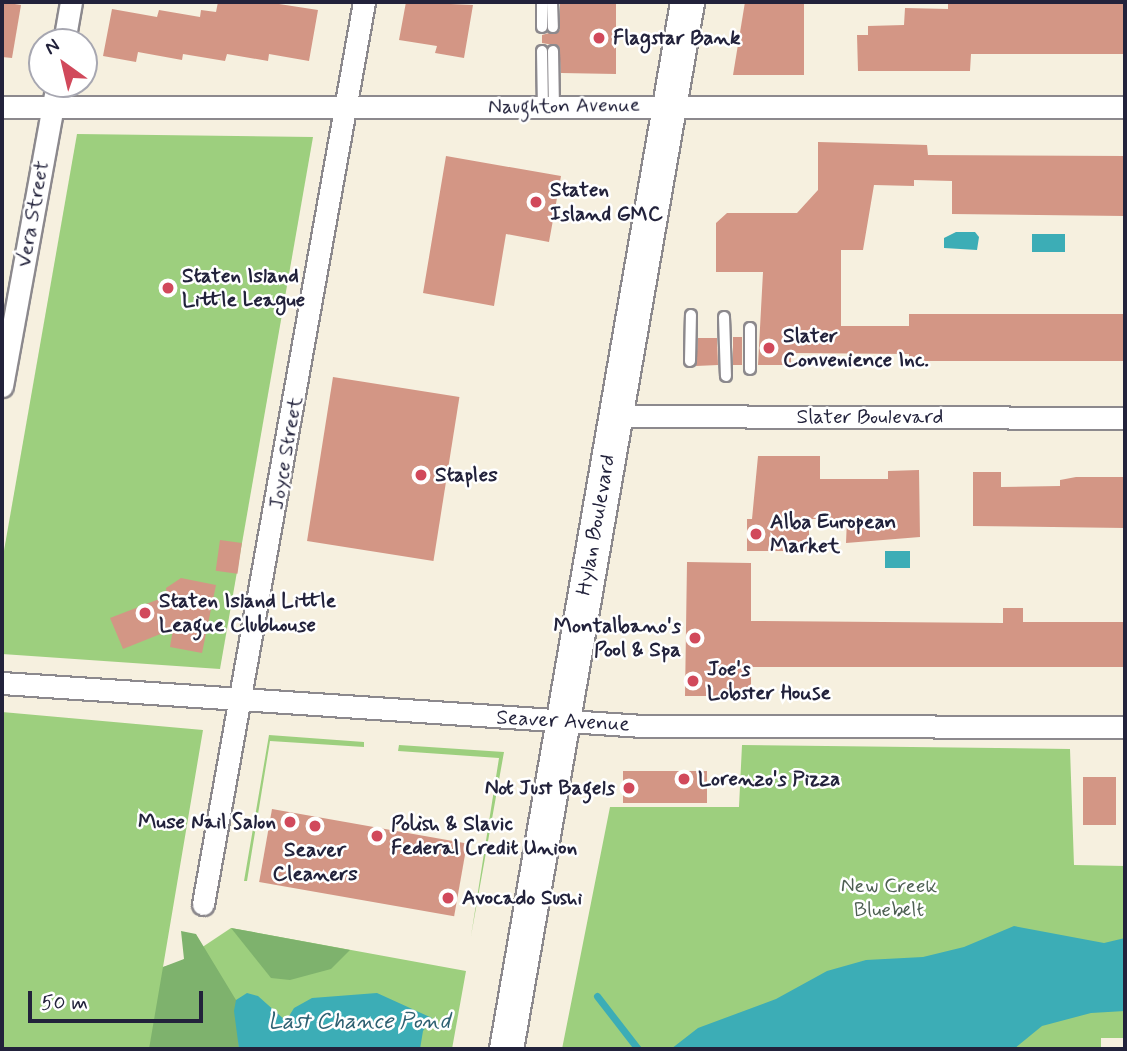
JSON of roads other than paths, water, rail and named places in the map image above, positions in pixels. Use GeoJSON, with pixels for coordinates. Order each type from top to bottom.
{"type":"FeatureCollection","features":[{"type":"Feature","properties":{"kind":"main road","name":"Hylan Boulevard"},"geometry":{"type":"LineString","coordinates":[[506,1049],[687,2]]}},
{"type":"Feature","properties":{"kind":"street"},"geometry":{"type":"LineString","coordinates":[[66,28],[71,2]]}},
{"type":"Feature","properties":{"kind":"street","name":"Joyce Street"},"geometry":{"type":"LineString","coordinates":[[203,904],[242,701],[364,2]]}},
{"type":"Feature","properties":{"kind":"street","name":"Vera Street"},"geometry":{"type":"LineString","coordinates":[[2,386],[4,361],[55,98]]}},
{"type":"Feature","properties":{"kind":"street","name":"Naughton Avenue"},"geometry":{"type":"LineString","coordinates":[[2,107],[1125,107]]}},
{"type":"Feature","properties":{"kind":"street","name":"Slater Boulevard"},"geometry":{"type":"LineString","coordinates":[[614,416],[1125,418]]}},
{"type":"Feature","properties":{"kind":"street","name":"Seaver Avenue"},"geometry":{"type":"LineString","coordinates":[[2,683],[643,726],[1125,727]]}},
{"type":"Feature","properties":{"kind":"lane"},"geometry":{"type":"LineString","coordinates":[[542,2],[548,27],[552,2]]}},
{"type":"Feature","properties":{"kind":"lane"},"geometry":{"type":"LineString","coordinates":[[548,51],[549,108]]}},
{"type":"Feature","properties":{"kind":"lane"},"geometry":{"type":"LineString","coordinates":[[690,360],[691,315]]}},
{"type":"Feature","properties":{"kind":"lane"},"geometry":{"type":"LineString","coordinates":[[724,317],[726,376]]}},
{"type":"Feature","properties":{"kind":"lane"},"geometry":{"type":"LineString","coordinates":[[750,328],[750,369]]}},
{"type":"Feature","properties":{"kind":"water"},"geometry":{"type":"Polygon","coordinates":[[[956,232],[975,232],[979,237],[977,250],[944,248],[944,238],[956,232]]]}},
{"type":"Feature","properties":{"kind":"water"},"geometry":{"type":"Polygon","coordinates":[[[1032,234],[1065,234],[1065,252],[1032,252],[1032,234]]]}},
{"type":"Feature","properties":{"kind":"water"},"geometry":{"type":"Polygon","coordinates":[[[885,551],[910,551],[910,568],[885,568],[885,551]]]}},
{"type":"Feature","properties":{"kind":"water"},"geometry":{"type":"Polygon","coordinates":[[[1014,926],[1104,943],[1125,938],[1125,1011],[1091,1013],[1042,1026],[1014,1049],[671,1049],[698,1028],[776,999],[827,971],[866,960],[923,957],[964,947],[1014,926]]]}},
{"type":"Feature","properties":{"kind":"water","name":"Last Chance Pond"},"geometry":{"type":"Polygon","coordinates":[[[247,993],[258,996],[286,1021],[294,1008],[312,998],[377,993],[432,1018],[423,1031],[420,1049],[239,1049],[234,1011],[236,1000],[247,993]]]}},
{"type":"Feature","properties":{"kind":"waterway"},"geometry":{"type":"LineString","coordinates":[[597,996],[638,1049]]}},
{"type":"Feature","properties":{"kind":"place","name":"Flagstar Bank"},"geometry":{"type":"Point","coordinates":[599,38]}},
{"type":"Feature","properties":{"kind":"place","name":"Staten Island GMC"},"geometry":{"type":"Point","coordinates":[536,202]}},
{"type":"Feature","properties":{"kind":"place","name":"Staten Island Little League"},"geometry":{"type":"Point","coordinates":[168,288]}},
{"type":"Feature","properties":{"kind":"place","name":"Slater Convenience Inc."},"geometry":{"type":"Point","coordinates":[769,348]}},
{"type":"Feature","properties":{"kind":"place","name":"Staples"},"geometry":{"type":"Point","coordinates":[421,475]}},
{"type":"Feature","properties":{"kind":"place","name":"Alba European Market"},"geometry":{"type":"Point","coordinates":[756,534]}},
{"type":"Feature","properties":{"kind":"place","name":"Staten Island Little League Clubhouse"},"geometry":{"type":"Point","coordinates":[145,613]}},
{"type":"Feature","properties":{"kind":"place","name":"Montalbano's Pool & Spa"},"geometry":{"type":"Point","coordinates":[695,638]}},
{"type":"Feature","properties":{"kind":"place","name":"Joe's Lobster House"},"geometry":{"type":"Point","coordinates":[693,681]}},
{"type":"Feature","properties":{"kind":"place","name":"Lorenzo's Pizza"},"geometry":{"type":"Point","coordinates":[684,779]}},
{"type":"Feature","properties":{"kind":"place","name":"Not Just Bagels"},"geometry":{"type":"Point","coordinates":[629,788]}},
{"type":"Feature","properties":{"kind":"place","name":"Muse Nail Salon"},"geometry":{"type":"Point","coordinates":[290,822]}},
{"type":"Feature","properties":{"kind":"place","name":"Seaver Cleaners"},"geometry":{"type":"Point","coordinates":[315,826]}},
{"type":"Feature","properties":{"kind":"place","name":"Polish & Slavic Federal Credit Union"},"geometry":{"type":"Point","coordinates":[377,836]}},
{"type":"Feature","properties":{"kind":"place","name":"Avocado Sushi"},"geometry":{"type":"Point","coordinates":[448,898]}},
{"type":"Feature","properties":{"kind":"park label","name":"New Creek Bluebelt"},"geometry":{"type":"Point","coordinates":[889,898]}}]}
